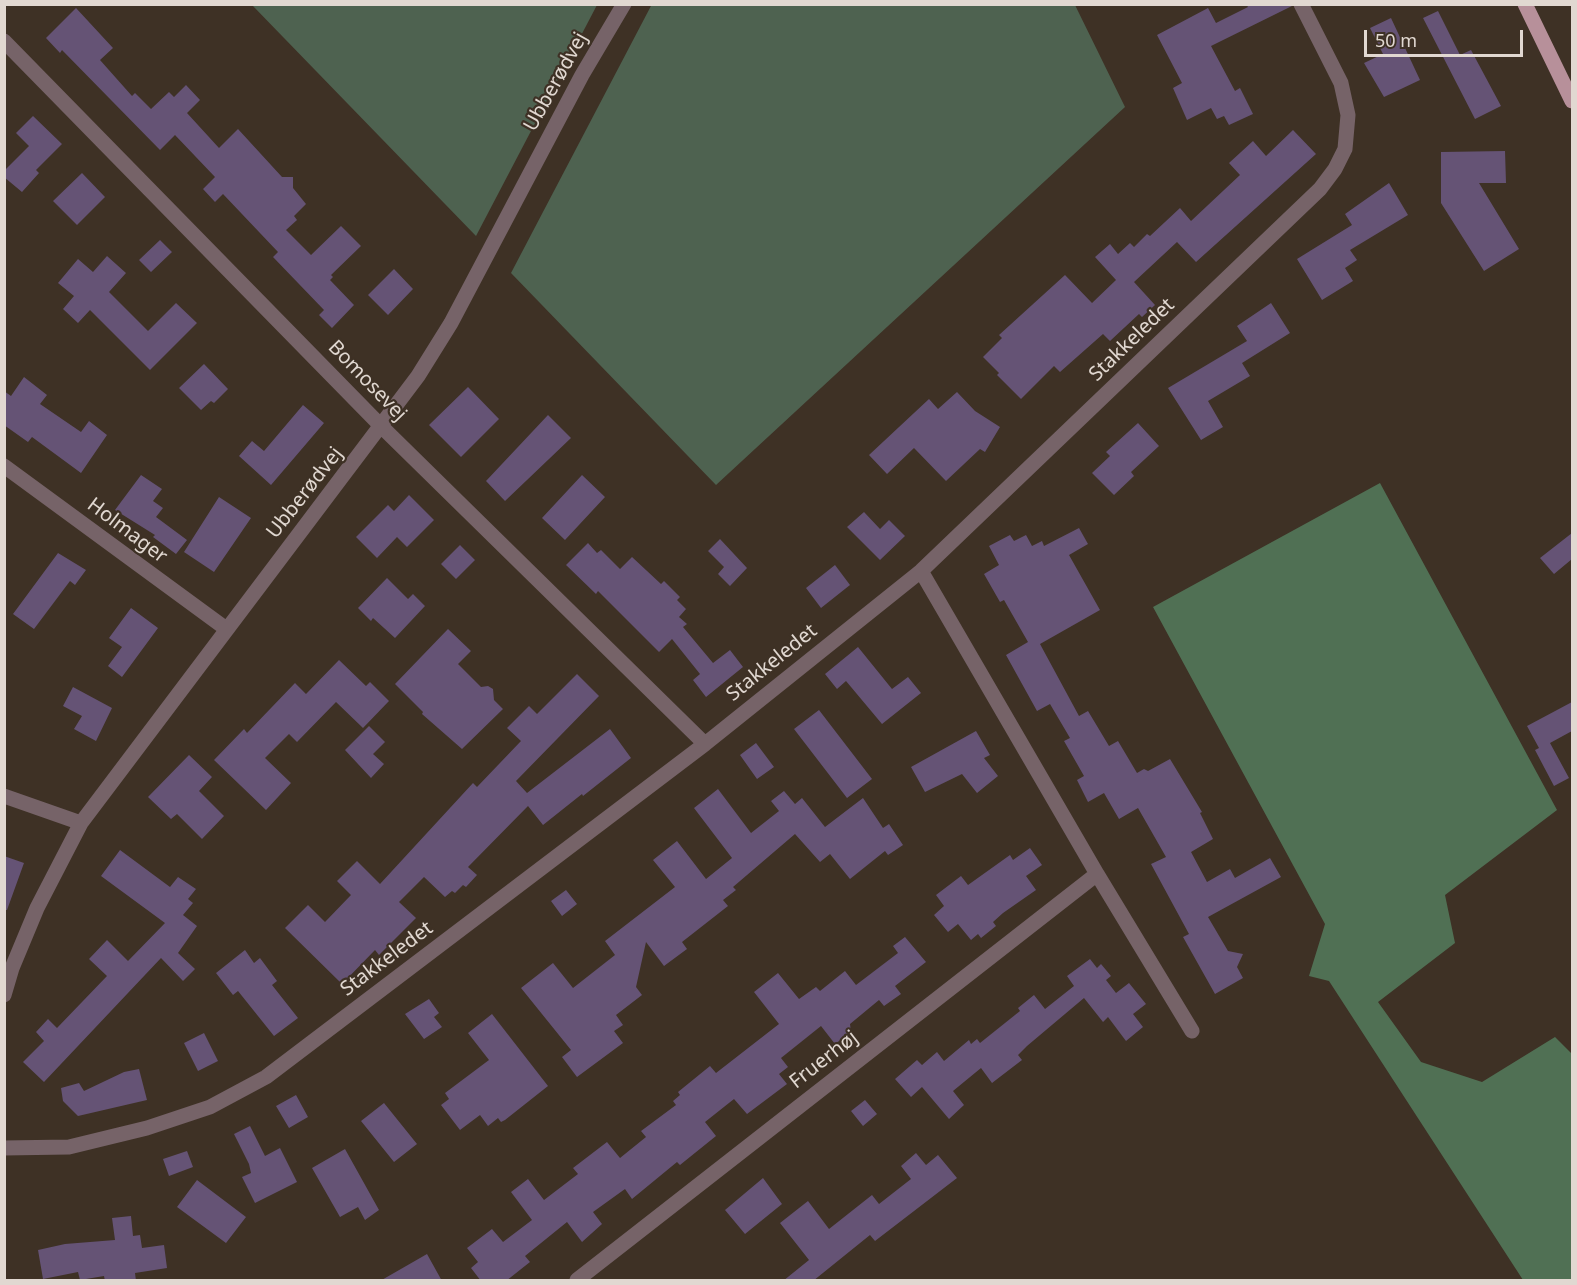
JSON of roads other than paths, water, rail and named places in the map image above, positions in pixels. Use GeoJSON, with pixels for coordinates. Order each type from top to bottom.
{"type":"FeatureCollection","features":[{"type":"Feature","properties":{"kind":"main road"},"geometry":{"type":"LineString","coordinates":[[1525,4],[1572,101]]}},
{"type":"Feature","properties":{"kind":"street","name":"Ubberødvej"},"geometry":{"type":"LineString","coordinates":[[4,995],[37,908],[81,823],[225,628],[382,427],[418,376],[451,323],[582,75],[624,4]]}},
{"type":"Feature","properties":{"kind":"street","name":"Stakkeledet"},"geometry":{"type":"LineString","coordinates":[[4,1148],[69,1147],[147,1128],[210,1107],[266,1077],[705,744],[921,571],[1320,189],[1335,170],[1345,149],[1348,115],[1341,82],[1301,4]]}},
{"type":"Feature","properties":{"kind":"street","name":"Bomosevej"},"geometry":{"type":"LineString","coordinates":[[4,41],[382,427],[705,744]]}},
{"type":"Feature","properties":{"kind":"street","name":"Holmager"},"geometry":{"type":"LineString","coordinates":[[4,466],[225,628]]}},
{"type":"Feature","properties":{"kind":"street"},"geometry":{"type":"LineString","coordinates":[[921,571],[1097,873],[1192,1030]]}},
{"type":"Feature","properties":{"kind":"street"},"geometry":{"type":"LineString","coordinates":[[4,796],[81,823]]}},
{"type":"Feature","properties":{"kind":"street","name":"Fruerhøj"},"geometry":{"type":"LineString","coordinates":[[577,1281],[1097,873]]}}]}
